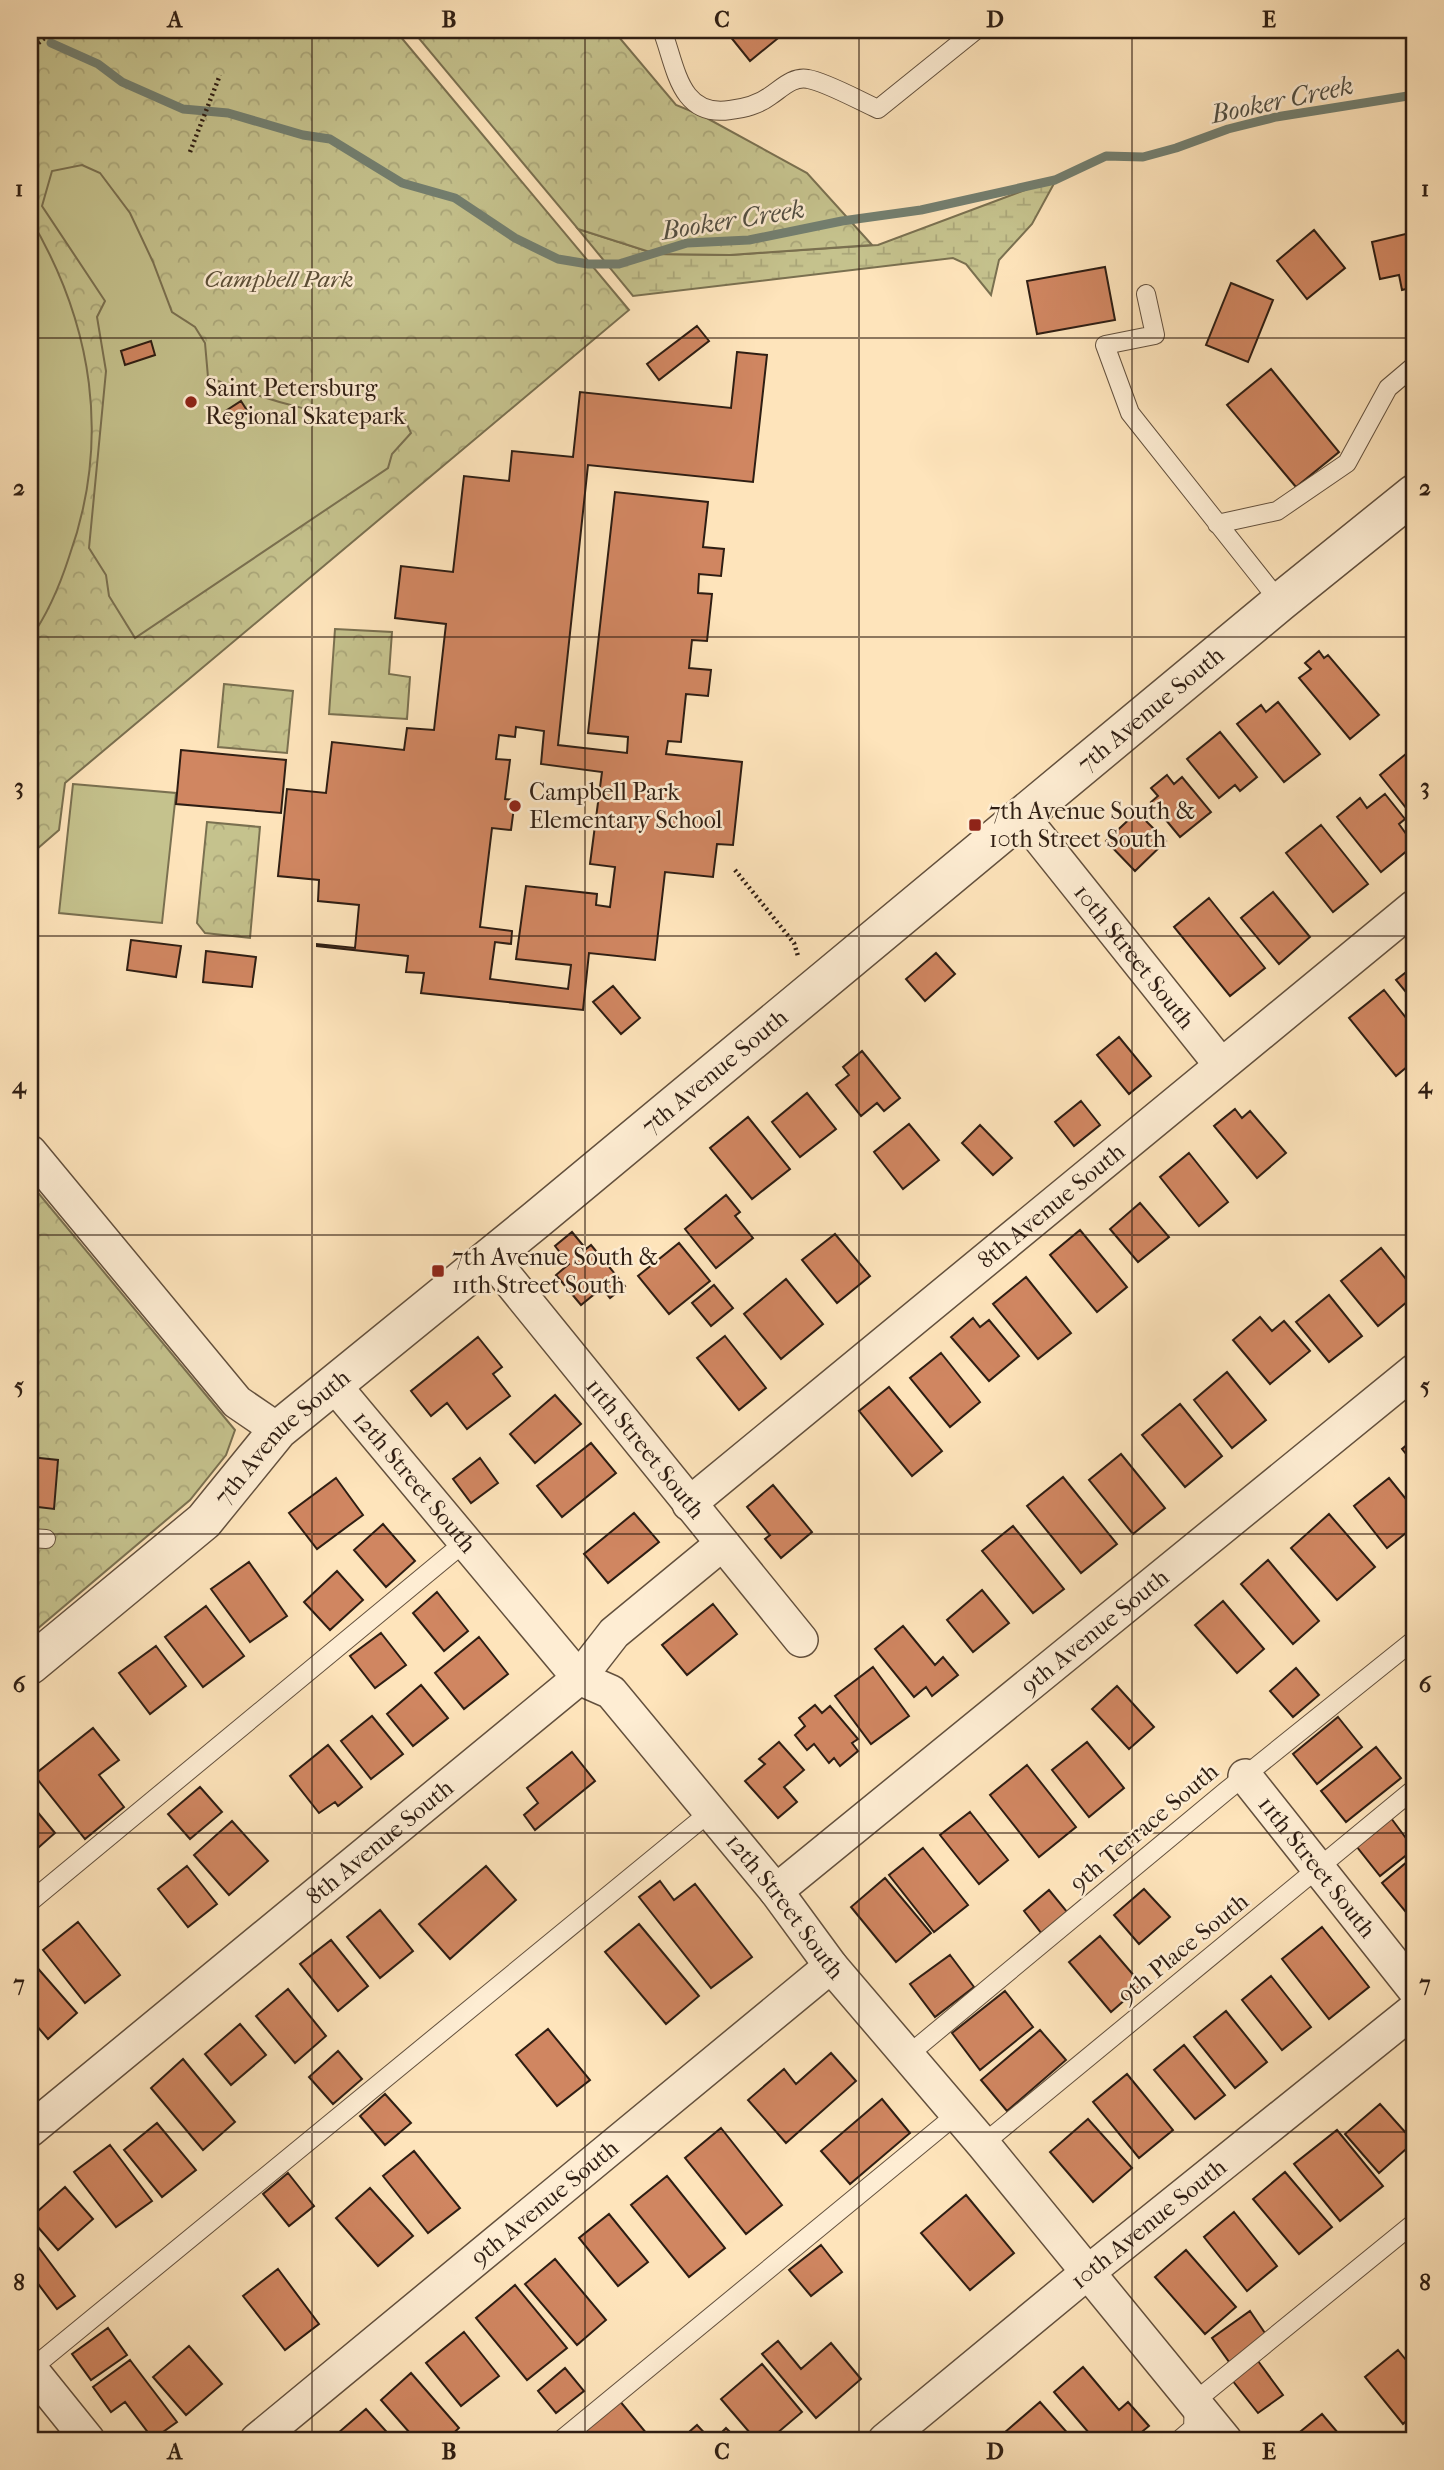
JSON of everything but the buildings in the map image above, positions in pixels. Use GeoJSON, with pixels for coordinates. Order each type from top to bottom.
{"type":"FeatureCollection","features":[{"type":"Feature","properties":{"kind":"street","name":"7th Avenue South"},"geometry":{"type":"LineString","coordinates":[[30,1665],[204,1521],[278,1430],[491,1258],[1280,602],[1414,494]]}},
{"type":"Feature","properties":{"kind":"street","name":"10th Street South"},"geometry":{"type":"LineString","coordinates":[[1023,816],[1221,1065]]}},
{"type":"Feature","properties":{"kind":"street","name":"8th Avenue South"},"geometry":{"type":"LineString","coordinates":[[689,1504],[1414,907]]}},
{"type":"Feature","properties":{"kind":"street"},"geometry":{"type":"LineString","coordinates":[[30,1152],[237,1402],[278,1430]]}},
{"type":"Feature","properties":{"kind":"street","name":"11th Street South"},"geometry":{"type":"LineString","coordinates":[[491,1258],[801,1640]]}},
{"type":"Feature","properties":{"kind":"street","name":"9th Avenue South"},"geometry":{"type":"LineString","coordinates":[[776,1891],[1414,1371]]}},
{"type":"Feature","properties":{"kind":"street","name":"12th Street South"},"geometry":{"type":"LineString","coordinates":[[334,1385],[579,1678],[611,1692],[776,1891],[831,1966],[983,2144],[1226,2440]]}},
{"type":"Feature","properties":{"kind":"street","name":"8th Avenue South"},"geometry":{"type":"LineString","coordinates":[[30,2130],[579,1678],[614,1633],[722,1544]]}},
{"type":"Feature","properties":{"kind":"street","name":"11th Street South"},"geometry":{"type":"LineString","coordinates":[[1245,1776],[1414,1989]]}},
{"type":"Feature","properties":{"kind":"street","name":"9th Avenue South"},"geometry":{"type":"LineString","coordinates":[[257,2440],[831,1966]]}},
{"type":"Feature","properties":{"kind":"street","name":"10th Avenue South"},"geometry":{"type":"LineString","coordinates":[[885,2440],[1087,2273],[1414,2010]]}},
{"type":"Feature","properties":{"kind":"street"},"geometry":{"type":"LineString","coordinates":[[30,2369],[88,2440]]}},
{"type":"Feature","properties":{"kind":"lane"},"geometry":{"type":"LineString","coordinates":[[662,30],[683,89],[693,103],[706,110],[725,111],[751,107],[769,98],[793,80],[807,79],[878,108],[976,30]]}},
{"type":"Feature","properties":{"kind":"lane"},"geometry":{"type":"LineString","coordinates":[[1146,294],[1155,335],[1105,345],[1130,413],[1280,602]]}},
{"type":"Feature","properties":{"kind":"lane"},"geometry":{"type":"LineString","coordinates":[[1217,524],[1277,511],[1348,463],[1388,388],[1414,366]]}},
{"type":"Feature","properties":{"kind":"lane"},"geometry":{"type":"LineString","coordinates":[[30,1902],[465,1542]]}},
{"type":"Feature","properties":{"kind":"lane","name":"9th Terrace South"},"geometry":{"type":"LineString","coordinates":[[908,2055],[1414,1640]]}},
{"type":"Feature","properties":{"kind":"lane","name":"9th Place South"},"geometry":{"type":"LineString","coordinates":[[983,2144],[1414,1789]]}},
{"type":"Feature","properties":{"kind":"lane"},"geometry":{"type":"LineString","coordinates":[[30,2369],[710,1812]]}},
{"type":"Feature","properties":{"kind":"lane"},"geometry":{"type":"LineString","coordinates":[[561,2440],[957,2114]]}},
{"type":"Feature","properties":{"kind":"lane"},"geometry":{"type":"LineString","coordinates":[[1179,2440],[1193,2428],[1194,2402],[1414,2223]]}},
{"type":"Feature","properties":{"kind":"path"},"geometry":{"type":"LineString","coordinates":[[30,50],[54,30]]}},
{"type":"Feature","properties":{"kind":"path"},"geometry":{"type":"LineString","coordinates":[[190,152],[220,75]]}},
{"type":"Feature","properties":{"kind":"path"},"geometry":{"type":"LineString","coordinates":[[735,870],[794,943],[798,956]]}},
{"type":"Feature","properties":{"kind":"green space","name":"Campbell Park"},"geometry":{"type":"Polygon","coordinates":[[[45,30],[395,30],[629,310],[65,783],[59,830],[30,855],[30,43],[45,30]]]}},
{"type":"Feature","properties":{"kind":"green space"},"geometry":{"type":"Polygon","coordinates":[[[412,30],[613,30],[676,105],[703,116],[807,173],[872,245],[730,255],[656,254],[578,229],[412,30]]]}},
{"type":"Feature","properties":{"kind":"green space","name":"Saint Petersburg Regional Skatepark"},"geometry":{"type":"Polygon","coordinates":[[[82,165],[100,173],[130,213],[172,312],[195,327],[205,343],[208,377],[305,409],[356,418],[405,420],[411,433],[392,454],[388,468],[135,638],[109,596],[106,575],[89,548],[106,371],[97,317],[105,301],[42,206],[52,171],[82,165]]]}},
{"type":"Feature","properties":{"kind":"green space"},"geometry":{"type":"Polygon","coordinates":[[[1057,178],[1032,224],[999,260],[991,295],[966,264],[953,258],[633,296],[578,229],[656,254],[730,255],[878,245],[1057,178]]]}},
{"type":"Feature","properties":{"kind":"green space"},"geometry":{"type":"Polygon","coordinates":[[[30,218],[69,299],[89,383],[92,426],[82,513],[57,589],[30,639],[30,218]]]}},
{"type":"Feature","properties":{"kind":"green space"},"geometry":{"type":"Polygon","coordinates":[[[335,629],[392,632],[389,674],[410,677],[407,719],[329,714],[335,629]]]}},
{"type":"Feature","properties":{"kind":"green space"},"geometry":{"type":"Polygon","coordinates":[[[224,684],[293,691],[287,753],[218,747],[224,684]]]}},
{"type":"Feature","properties":{"kind":"green space"},"geometry":{"type":"Polygon","coordinates":[[[73,784],[176,793],[162,923],[59,913],[73,784]]]}},
{"type":"Feature","properties":{"kind":"green space"},"geometry":{"type":"Polygon","coordinates":[[[207,822],[260,827],[250,938],[205,933],[197,923],[207,822]]]}},
{"type":"Feature","properties":{"kind":"green space"},"geometry":{"type":"Polygon","coordinates":[[[30,1183],[235,1430],[226,1455],[190,1500],[30,1635],[30,1183]]]}},
{"type":"Feature","properties":{"kind":"waterway","name":"Booker Creek"},"geometry":{"type":"LineString","coordinates":[[51,43],[98,64],[122,82],[183,109],[228,113],[303,135],[330,139],[402,183],[455,198],[515,238],[558,259],[588,264],[619,264],[687,243],[749,240],[842,221],[921,210],[1055,180],[1106,156],[1143,157],[1228,129],[1276,117],[1414,95]]}},
{"type":"Feature","properties":{"kind":"place","name":"Saint Petersburg Regional Skatepark"},"geometry":{"type":"Point","coordinates":[191,402]}},
{"type":"Feature","properties":{"kind":"place","name":"Campbell Park Elementary School"},"geometry":{"type":"Point","coordinates":[515,806]}},
{"type":"Feature","properties":{"kind":"place","name":"7th Avenue South & 10th Street South"},"geometry":{"type":"Point","coordinates":[975,825]}},
{"type":"Feature","properties":{"kind":"place","name":"7th Avenue South & 11th Street South"},"geometry":{"type":"Point","coordinates":[438,1271]}}]}
